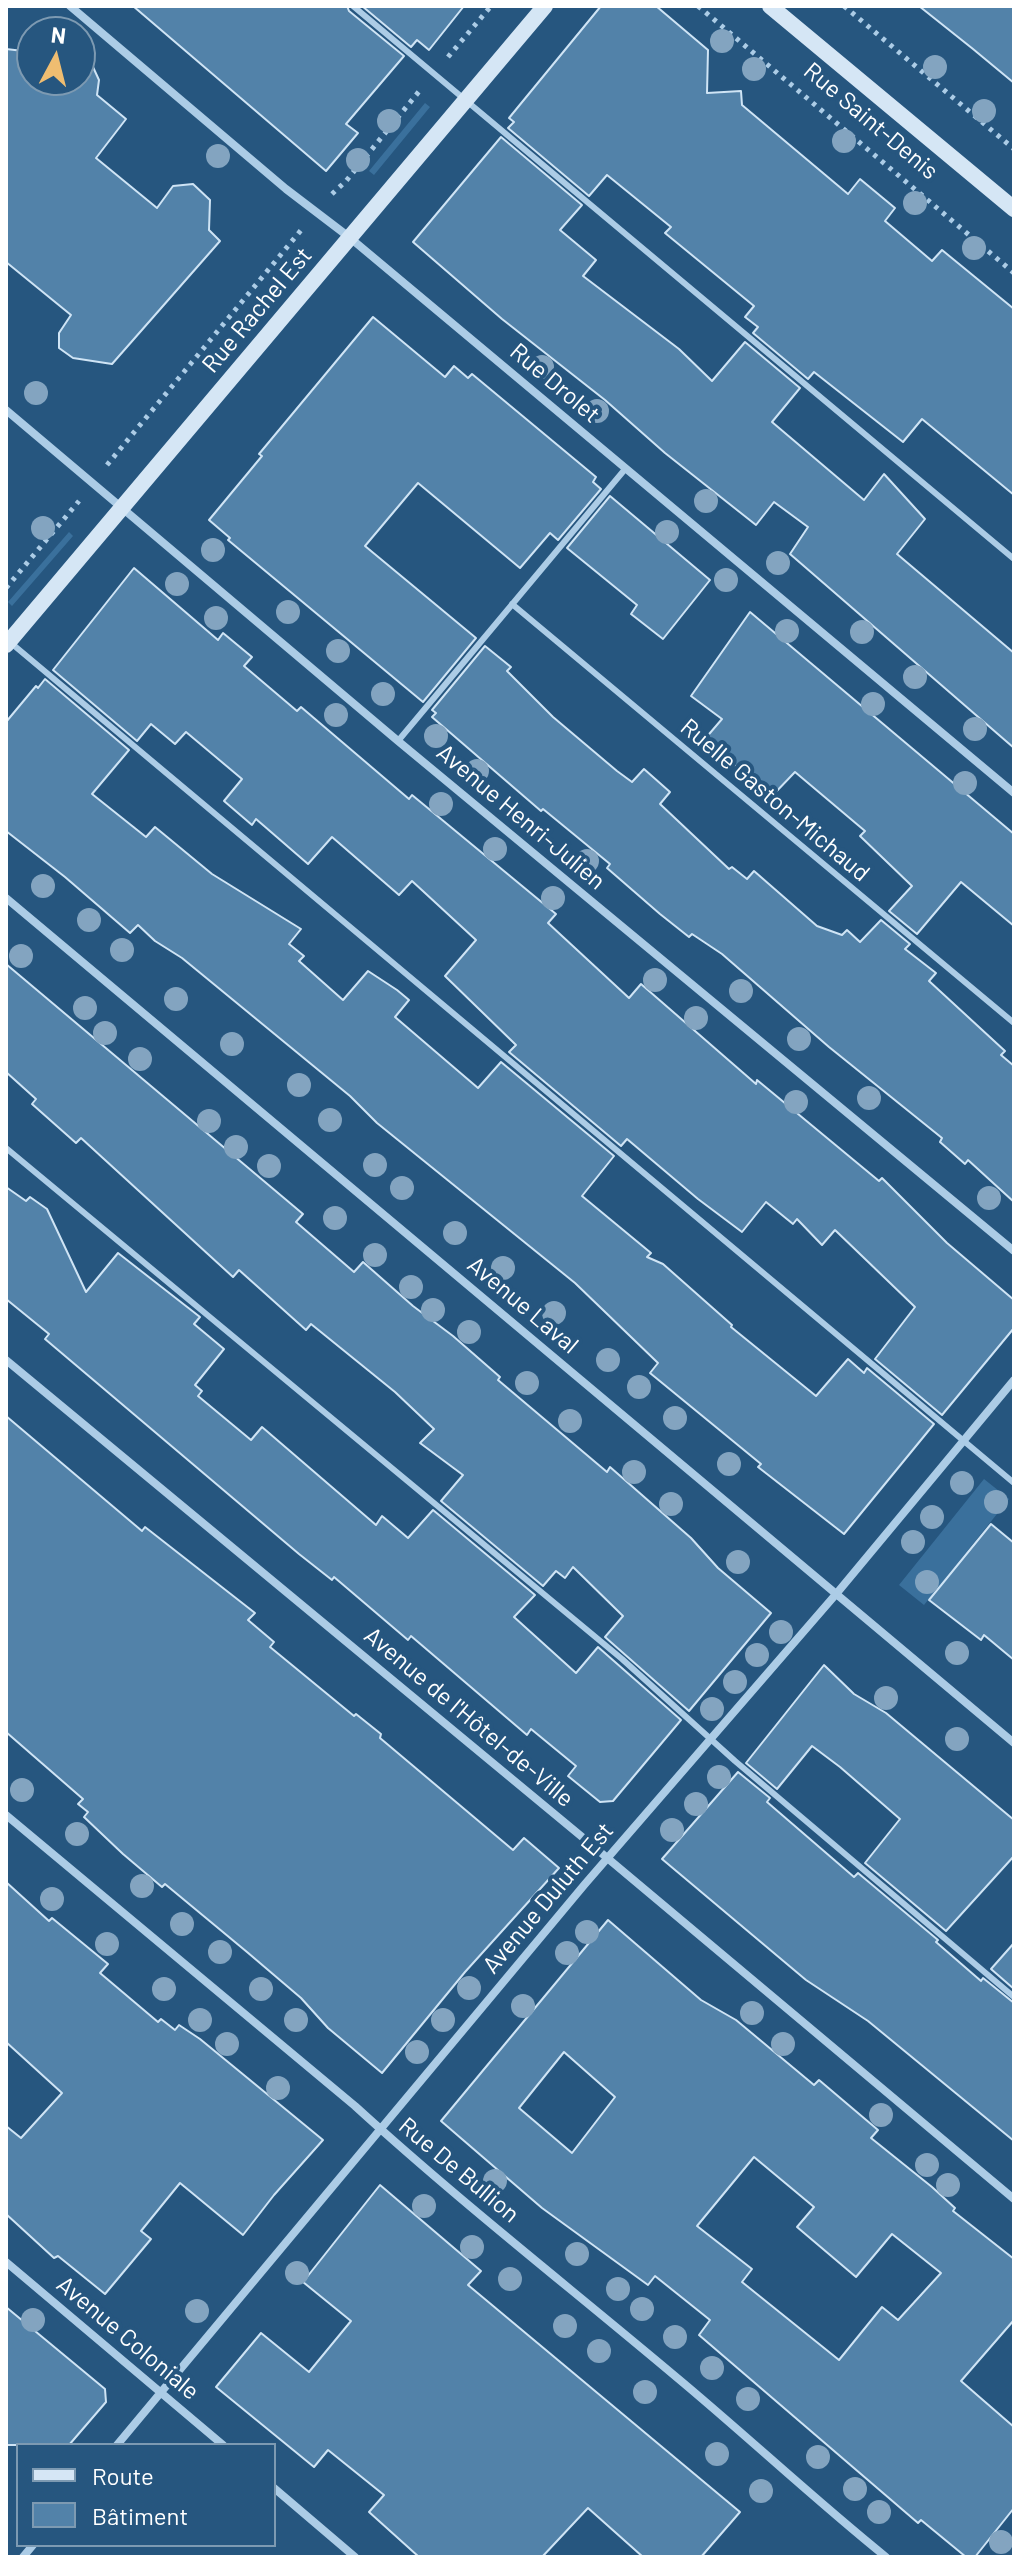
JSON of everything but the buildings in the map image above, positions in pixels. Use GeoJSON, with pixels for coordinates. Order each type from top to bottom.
{"type":"FeatureCollection","features":[{"type":"Feature","properties":{"kind":"main road","name":"Rue Rachel Est"},"geometry":{"type":"LineString","coordinates":[[7,642],[545,6]]}},
{"type":"Feature","properties":{"kind":"main road","name":"Rue Saint-Denis"},"geometry":{"type":"LineString","coordinates":[[770,6],[1014,209]]}},
{"type":"Feature","properties":{"kind":"street","name":"Rue Drolet"},"geometry":{"type":"LineString","coordinates":[[70,6],[1014,793]]}},
{"type":"Feature","properties":{"kind":"street","name":"Avenue Henri-Julien"},"geometry":{"type":"LineString","coordinates":[[6,410],[398,741],[1014,1251]]}},
{"type":"Feature","properties":{"kind":"street","name":"Avenue Laval"},"geometry":{"type":"LineString","coordinates":[[6,898],[1014,1743]]}},
{"type":"Feature","properties":{"kind":"street","name":"Avenue de l'Hôtel-de-Ville"},"geometry":{"type":"LineString","coordinates":[[6,1360],[1014,2199]]}},
{"type":"Feature","properties":{"kind":"street","name":"Avenue Duluth Est"},"geometry":{"type":"LineString","coordinates":[[119,2443],[607,1858],[837,1593],[1014,1380]]}},
{"type":"Feature","properties":{"kind":"street","name":"Rue De Bullion"},"geometry":{"type":"LineString","coordinates":[[6,1815],[678,2378],[886,2557]]}},
{"type":"Feature","properties":{"kind":"street","name":"Avenue Coloniale"},"geometry":{"type":"LineString","coordinates":[[6,2262],[221,2443]]}},
{"type":"Feature","properties":{"kind":"street"},"geometry":{"type":"LineString","coordinates":[[276,2490],[355,2557]]}},
{"type":"Feature","properties":{"kind":"lane"},"geometry":{"type":"LineString","coordinates":[[353,6],[1014,559]]}},
{"type":"Feature","properties":{"kind":"lane"},"geometry":{"type":"LineString","coordinates":[[398,741],[626,468]]}},
{"type":"Feature","properties":{"kind":"lane","name":"Ruelle Gaston-Michaud"},"geometry":{"type":"LineString","coordinates":[[512,604],[1014,1023]]}},
{"type":"Feature","properties":{"kind":"lane"},"geometry":{"type":"LineString","coordinates":[[7,642],[1014,1483]]}},
{"type":"Feature","properties":{"kind":"lane"},"geometry":{"type":"LineString","coordinates":[[6,1148],[622,1659],[735,1761],[1014,1997]]}},
{"type":"Feature","properties":{"kind":"path"},"geometry":{"type":"LineString","coordinates":[[444,61],[491,6]]}},
{"type":"Feature","properties":{"kind":"path","name":"Rue Saint-Denis"},"geometry":{"type":"LineString","coordinates":[[698,6],[1014,273]]}},
{"type":"Feature","properties":{"kind":"path"},"geometry":{"type":"LineString","coordinates":[[844,6],[1014,149]]}},
{"type":"Feature","properties":{"kind":"path","name":"Rue Rachel Est"},"geometry":{"type":"LineString","coordinates":[[6,588],[315,213],[346,181],[424,86]]}},
{"type":"Feature","properties":{"kind":"shaded area"},"geometry":{"type":"Polygon","coordinates":[[[425,103],[430,107],[374,175],[369,171],[425,103]]]}},
{"type":"Feature","properties":{"kind":"shaded area"},"geometry":{"type":"Polygon","coordinates":[[[69,532],[73,536],[12,606],[8,602],[69,532]]]}},
{"type":"Feature","properties":{"kind":"shaded area"},"geometry":{"type":"Polygon","coordinates":[[[984,1479],[1009,1499],[924,1605],[899,1585],[984,1479]]]}}]}
